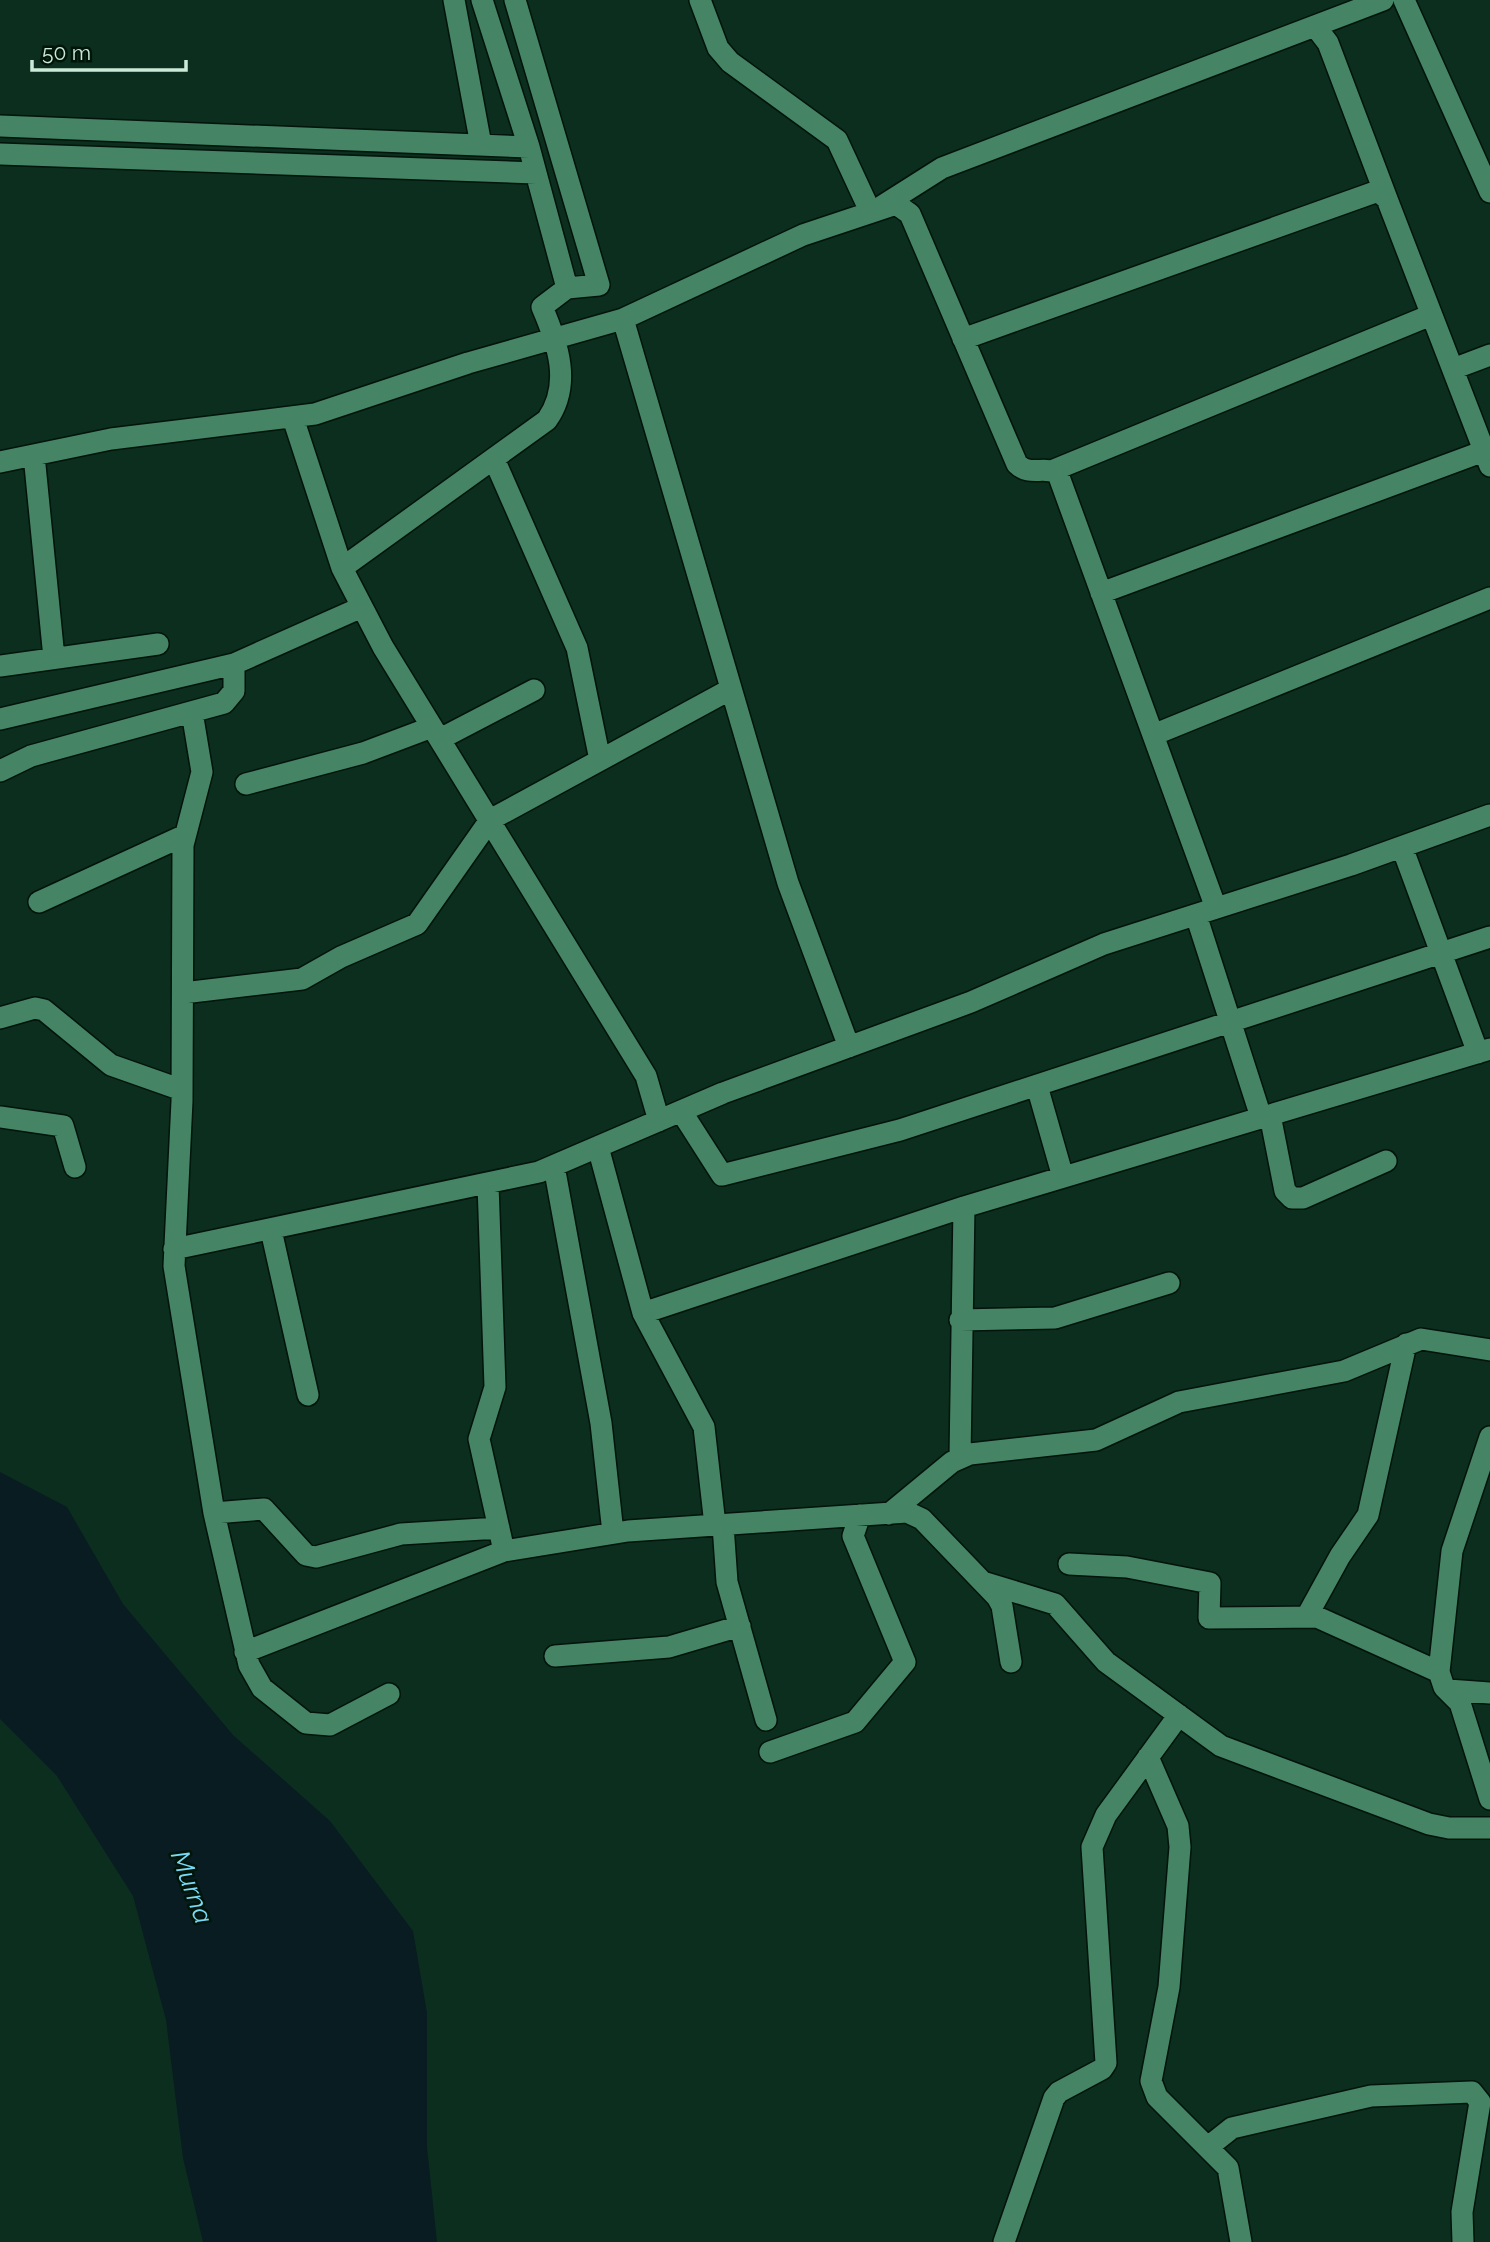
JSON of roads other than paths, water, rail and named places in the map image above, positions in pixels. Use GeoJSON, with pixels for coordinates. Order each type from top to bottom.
{"type":"FeatureCollection","features":[{"type":"Feature","properties":{"kind":"street"},"geometry":{"type":"LineString","coordinates":[[454,0],[481,145]]}},
{"type":"Feature","properties":{"kind":"street"},"geometry":{"type":"LineString","coordinates":[[482,0],[529,147],[567,288]]}},
{"type":"Feature","properties":{"kind":"street"},"geometry":{"type":"LineString","coordinates":[[342,568],[547,420],[555,408],[561,380],[555,338],[542,307],[567,288],[599,285],[515,0]]}},
{"type":"Feature","properties":{"kind":"street"},"geometry":{"type":"LineString","coordinates":[[700,0],[718,48],[730,62],[840,144],[875,209]]}},
{"type":"Feature","properties":{"kind":"street"},"geometry":{"type":"LineString","coordinates":[[875,209],[942,168],[1383,0]]}},
{"type":"Feature","properties":{"kind":"street"},"geometry":{"type":"LineString","coordinates":[[1404,0],[1490,192]]}},
{"type":"Feature","properties":{"kind":"street"},"geometry":{"type":"LineString","coordinates":[[1101,593],[1487,459],[1328,43],[1315,26]]}},
{"type":"Feature","properties":{"kind":"street"},"geometry":{"type":"LineString","coordinates":[[0,125],[529,147]]}},
{"type":"Feature","properties":{"kind":"street"},"geometry":{"type":"LineString","coordinates":[[0,154],[536,173]]}},
{"type":"Feature","properties":{"kind":"street"},"geometry":{"type":"LineString","coordinates":[[963,339],[1371,192],[1378,191],[1387,200]]}},
{"type":"Feature","properties":{"kind":"street"},"geometry":{"type":"LineString","coordinates":[[0,462],[123,438],[315,414],[468,363],[623,319],[803,235],[896,204],[909,214],[1017,464],[1026,471],[1054,470],[1431,315]]}},
{"type":"Feature","properties":{"kind":"street"},"geometry":{"type":"LineString","coordinates":[[623,319],[788,883],[849,1047]]}},
{"type":"Feature","properties":{"kind":"street"},"geometry":{"type":"LineString","coordinates":[[1453,369],[1490,355]]}},
{"type":"Feature","properties":{"kind":"street"},"geometry":{"type":"LineString","coordinates":[[293,418],[342,568],[362,607],[646,1076],[659,1121]]}},
{"type":"Feature","properties":{"kind":"street"},"geometry":{"type":"LineString","coordinates":[[34,455],[54,658]]}},
{"type":"Feature","properties":{"kind":"street"},"geometry":{"type":"LineString","coordinates":[[494,459],[574,638],[600,760]]}},
{"type":"Feature","properties":{"kind":"street"},"geometry":{"type":"LineString","coordinates":[[1054,470],[1058,474],[1153,735],[1206,912],[1230,1020],[1265,1116],[1285,1191],[1292,1198],[1303,1198],[1386,1161]]}},
{"type":"Feature","properties":{"kind":"street"},"geometry":{"type":"LineString","coordinates":[[1153,735],[1490,598]]}},
{"type":"Feature","properties":{"kind":"street"},"geometry":{"type":"LineString","coordinates":[[0,719],[234,664],[362,607]]}},
{"type":"Feature","properties":{"kind":"street"},"geometry":{"type":"LineString","coordinates":[[0,666],[158,644]]}},
{"type":"Feature","properties":{"kind":"street"},"geometry":{"type":"LineString","coordinates":[[0,771],[31,756],[224,703],[232,696],[234,664]]}},
{"type":"Feature","properties":{"kind":"street"},"geometry":{"type":"LineString","coordinates":[[183,993],[302,979],[341,957],[417,924],[490,820],[731,689]]}},
{"type":"Feature","properties":{"kind":"street"},"geometry":{"type":"LineString","coordinates":[[246,784],[436,733],[534,690]]}},
{"type":"Feature","properties":{"kind":"street"},"geometry":{"type":"LineString","coordinates":[[192,712],[202,772],[183,836],[183,1090],[174,1249],[214,1513],[245,1652],[254,1678],[262,1688],[314,1726],[330,1726],[389,1694]]}},
{"type":"Feature","properties":{"kind":"street"},"geometry":{"type":"LineString","coordinates":[[174,1249],[488,1184],[554,1166],[681,1111],[971,1002],[1104,944],[1402,847],[1490,815]]}},
{"type":"Feature","properties":{"kind":"street"},"geometry":{"type":"LineString","coordinates":[[39,902],[183,836]]}},
{"type":"Feature","properties":{"kind":"street"},"geometry":{"type":"LineString","coordinates":[[643,1313],[964,1206],[1484,1051],[1441,955],[1402,847]]}},
{"type":"Feature","properties":{"kind":"street"},"geometry":{"type":"LineString","coordinates":[[681,1111],[722,1175],[900,1130],[1490,937]]}},
{"type":"Feature","properties":{"kind":"street"},"geometry":{"type":"LineString","coordinates":[[0,1018],[35,1008],[44,1010],[111,1065],[183,1090]]}},
{"type":"Feature","properties":{"kind":"street"},"geometry":{"type":"LineString","coordinates":[[1037,1086],[1063,1177]]}},
{"type":"Feature","properties":{"kind":"street"},"geometry":{"type":"LineString","coordinates":[[0,1117],[62,1126],[75,1167]]}},
{"type":"Feature","properties":{"kind":"street"},"geometry":{"type":"LineString","coordinates":[[598,1147],[643,1313],[704,1427],[727,1582],[766,1720]]}},
{"type":"Feature","properties":{"kind":"street"},"geometry":{"type":"LineString","coordinates":[[554,1166],[601,1423],[613,1533]]}},
{"type":"Feature","properties":{"kind":"street"},"geometry":{"type":"LineString","coordinates":[[488,1184],[495,1388],[479,1439],[504,1551]]}},
{"type":"Feature","properties":{"kind":"street"},"geometry":{"type":"LineString","coordinates":[[960,1457],[960,1320],[964,1206]]}},
{"type":"Feature","properties":{"kind":"street"},"geometry":{"type":"LineString","coordinates":[[271,1230],[308,1395]]}},
{"type":"Feature","properties":{"kind":"street"},"geometry":{"type":"LineString","coordinates":[[960,1320],[1055,1318],[1170,1283]]}},
{"type":"Feature","properties":{"kind":"street"},"geometry":{"type":"LineString","coordinates":[[889,1514],[960,1457],[1096,1440],[1179,1402],[1336,1373],[1406,1344],[1430,1338],[1490,1350]]}},
{"type":"Feature","properties":{"kind":"street"},"geometry":{"type":"LineString","coordinates":[[1307,1616],[1340,1556],[1368,1515],[1406,1344]]}},
{"type":"Feature","properties":{"kind":"street"},"geometry":{"type":"LineString","coordinates":[[1490,1437],[1452,1551],[1444,1681],[1460,1703],[1490,1799]]}},
{"type":"Feature","properties":{"kind":"street"},"geometry":{"type":"LineString","coordinates":[[214,1513],[264,1509],[306,1555],[316,1558],[401,1534],[499,1528]]}},
{"type":"Feature","properties":{"kind":"street"},"geometry":{"type":"LineString","coordinates":[[245,1652],[504,1551],[613,1533],[907,1512],[922,1520],[986,1583],[1002,1606],[1011,1662]]}},
{"type":"Feature","properties":{"kind":"street"},"geometry":{"type":"LineString","coordinates":[[770,1752],[855,1722],[905,1662],[853,1536],[860,1515]]}},
{"type":"Feature","properties":{"kind":"street"},"geometry":{"type":"LineString","coordinates":[[1069,1564],[1127,1567],[1210,1583],[1209,1618],[1307,1616],[1329,1621],[1444,1681],[1490,1693]]}},
{"type":"Feature","properties":{"kind":"street"},"geometry":{"type":"LineString","coordinates":[[986,1583],[1055,1604],[1102,1659],[1230,1751],[1429,1824],[1490,1828]]}},
{"type":"Feature","properties":{"kind":"street"},"geometry":{"type":"LineString","coordinates":[[555,1656],[669,1647],[740,1626]]}},
{"type":"Feature","properties":{"kind":"street"},"geometry":{"type":"LineString","coordinates":[[1004,2242],[1054,2098],[1059,2092],[1102,2069],[1106,2063],[1092,1847],[1106,1815],[1178,1715]]}},
{"type":"Feature","properties":{"kind":"street"},"geometry":{"type":"LineString","coordinates":[[1148,1757],[1178,1826],[1180,1847],[1169,1987],[1151,2081],[1157,2097],[1228,2168],[1241,2242]]}},
{"type":"Feature","properties":{"kind":"street"},"geometry":{"type":"LineString","coordinates":[[1208,2147],[1232,2128],[1371,2096],[1472,2092],[1480,2102],[1462,2212],[1463,2242]]}},
{"type":"Feature","properties":{"kind":"water","name":"Murna"},"geometry":{"type":"Polygon","coordinates":[[[0,1472],[67,1507],[123,1604],[233,1735],[330,1821],[413,1931],[427,2013],[427,2147],[437,2242],[203,2242],[183,2158],[166,2020],[133,1896],[57,1776],[0,1719],[0,1472]]]}}]}
